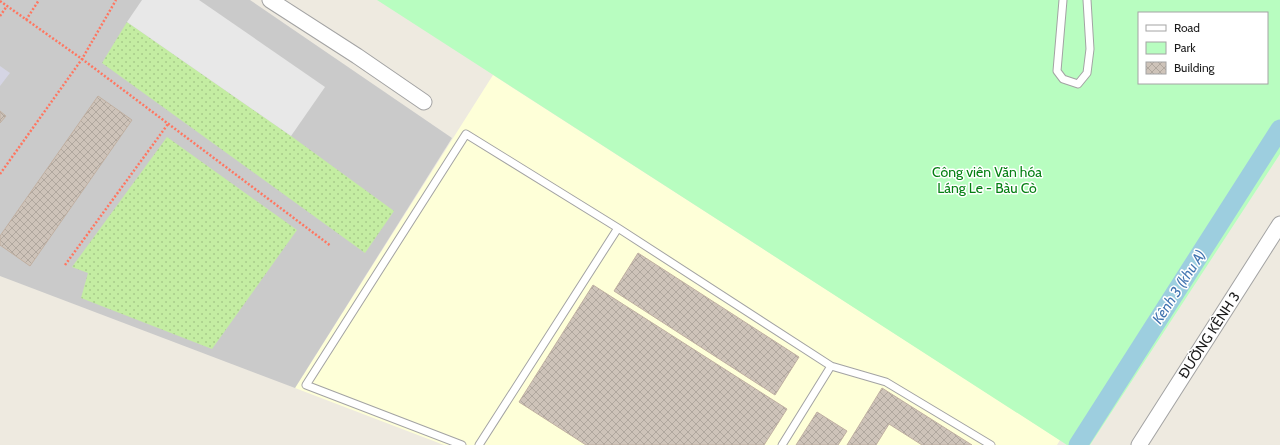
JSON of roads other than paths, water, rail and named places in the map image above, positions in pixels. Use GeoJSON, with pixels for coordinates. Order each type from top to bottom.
{"type":"FeatureCollection","features":[{"type":"Feature","properties":{"kind":"street"},"geometry":{"type":"LineString","coordinates":[[270,0],[357,56],[424,102]]}},
{"type":"Feature","properties":{"kind":"street","name":"ĐƯỜNG KÊNH 3"},"geometry":{"type":"LineString","coordinates":[[1139,445],[1280,224]]}},
{"type":"Feature","properties":{"kind":"lane"},"geometry":{"type":"LineString","coordinates":[[1063,0],[1057,71],[1063,79],[1078,84],[1087,73],[1090,49],[1087,0]]}},
{"type":"Feature","properties":{"kind":"lane"},"geometry":{"type":"LineString","coordinates":[[462,445],[306,385],[466,134],[618,228],[832,366],[886,382],[991,445]]}},
{"type":"Feature","properties":{"kind":"lane"},"geometry":{"type":"LineString","coordinates":[[479,445],[618,228]]}},
{"type":"Feature","properties":{"kind":"lane"},"geometry":{"type":"LineString","coordinates":[[782,445],[832,366]]}},
{"type":"Feature","properties":{"kind":"waterway","name":"Kênh 3 (khu A)"},"geometry":{"type":"LineString","coordinates":[[1078,445],[1280,129]]}},
{"type":"Feature","properties":{"kind":"park label","name":"Công viên Văn hóa Láng Le - Bàu Cò"},"geometry":{"type":"Point","coordinates":[987,180]}}]}
